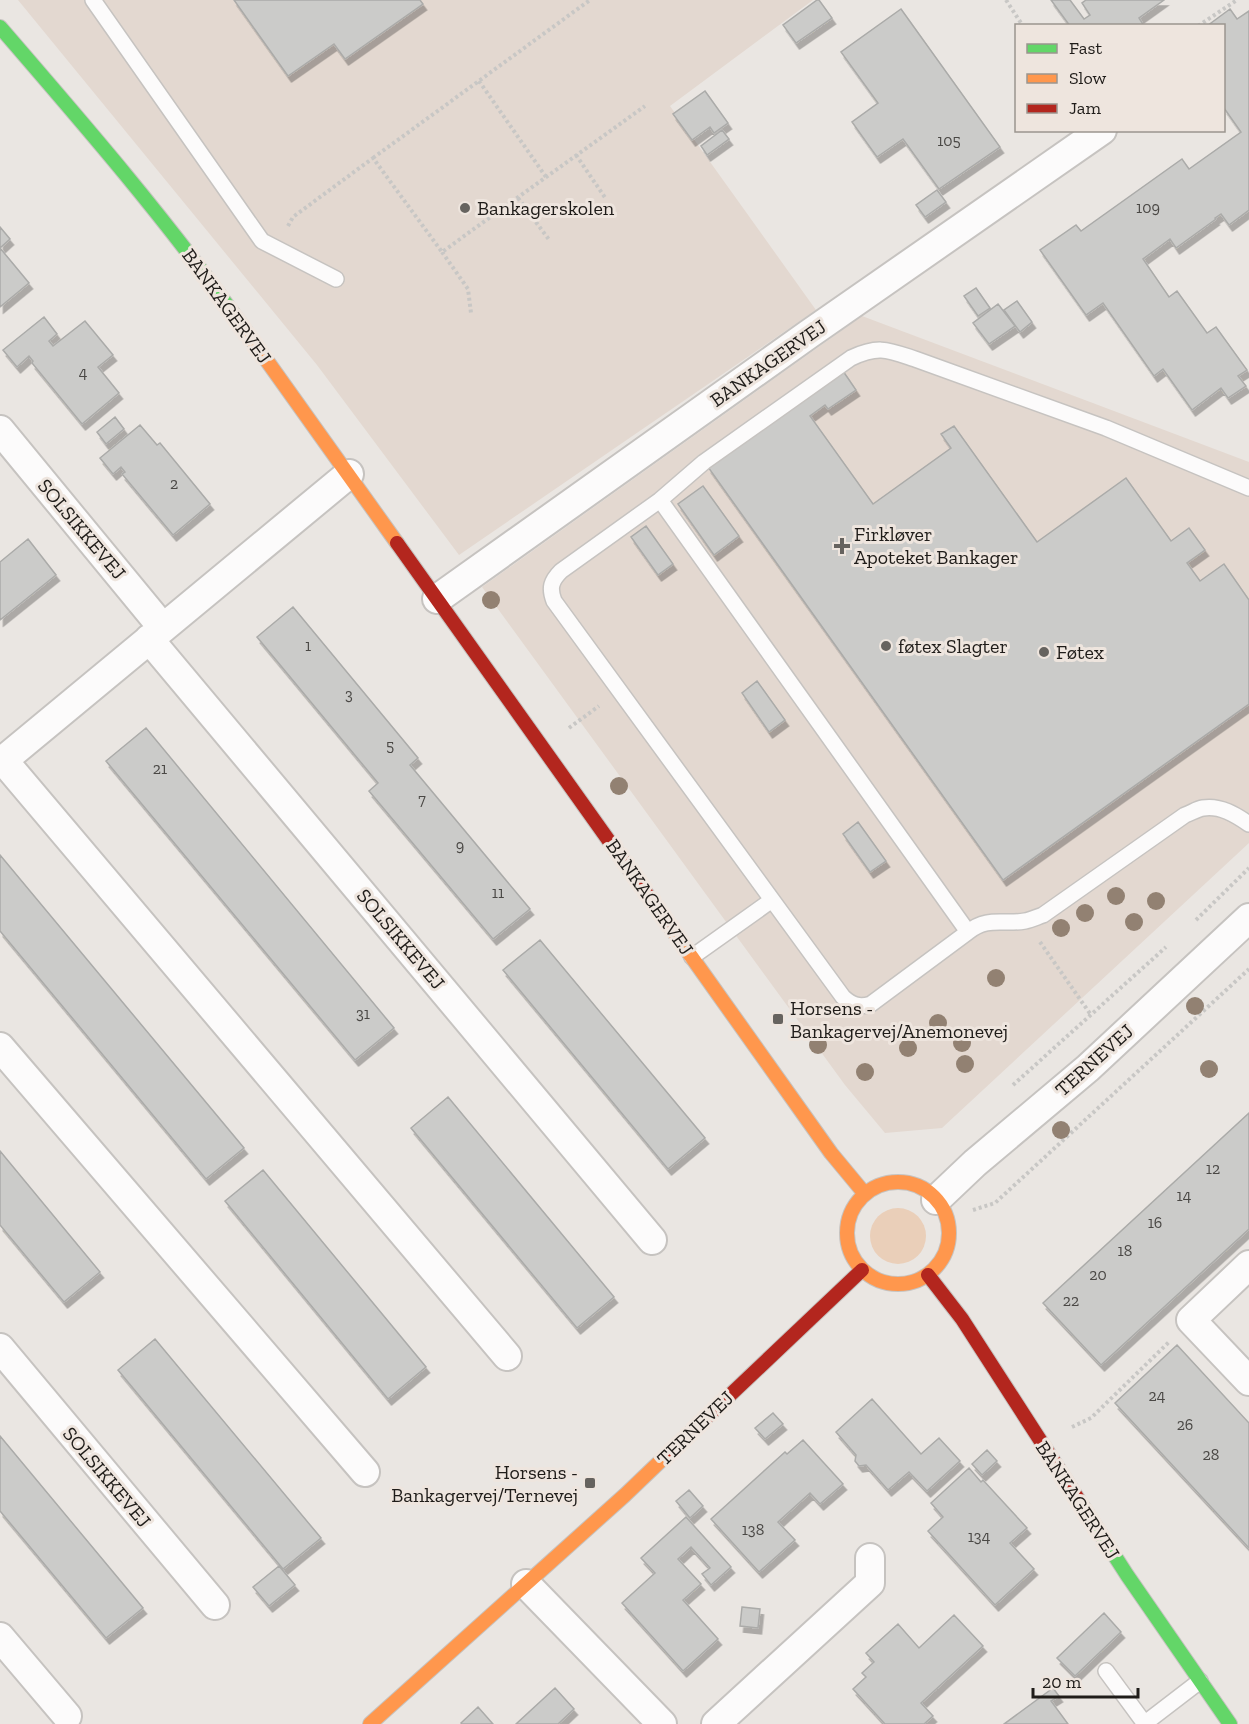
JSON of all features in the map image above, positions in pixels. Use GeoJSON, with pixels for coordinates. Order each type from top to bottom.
{"type":"FeatureCollection","features":[{"type":"Feature","properties":{"kind":"street","name":"BANKAGERVEJ"},"geometry":{"type":"LineString","coordinates":[[0,27],[96,139],[206,275],[831,1153],[865,1194]]}},
{"type":"Feature","properties":{"kind":"street","name":"BANKAGERVEJ"},"geometry":{"type":"LineString","coordinates":[[437,599],[808,334],[1099,132]]}},
{"type":"Feature","properties":{"kind":"street","name":"SOLSIKKEVEJ"},"geometry":{"type":"LineString","coordinates":[[0,430],[156,633],[652,1240]]}},
{"type":"Feature","properties":{"kind":"street"},"geometry":{"type":"LineString","coordinates":[[349,474],[2,762],[507,1356]]}},
{"type":"Feature","properties":{"kind":"street","name":"TERNEVEJ"},"geometry":{"type":"LineString","coordinates":[[942,1209],[975,1163],[1088,1068],[1249,918]]}},
{"type":"Feature","properties":{"kind":"street"},"geometry":{"type":"LineString","coordinates":[[0,1047],[364,1472]]}},
{"type":"Feature","properties":{"kind":"street"},"geometry":{"type":"LineString","coordinates":[[908,1183],[922,1189],[942,1209],[949,1234],[946,1250],[939,1264],[928,1275],[912,1283],[894,1285],[877,1280],[862,1270],[852,1256],[847,1240],[848,1223],[854,1207],[865,1194],[878,1186],[908,1183]]}},
{"type":"Feature","properties":{"kind":"street"},"geometry":{"type":"LineString","coordinates":[[1249,1265],[1191,1320],[1249,1381]]}},
{"type":"Feature","properties":{"kind":"street","name":"TERNEVEJ"},"geometry":{"type":"LineString","coordinates":[[370,1724],[625,1495],[862,1270]]}},
{"type":"Feature","properties":{"kind":"street","name":"BANKAGERVEJ"},"geometry":{"type":"LineString","coordinates":[[928,1275],[962,1319],[1127,1575],[1230,1724]]}},
{"type":"Feature","properties":{"kind":"street","name":"SOLSIKKEVEJ"},"geometry":{"type":"LineString","coordinates":[[0,1348],[215,1605]]}},
{"type":"Feature","properties":{"kind":"street"},"geometry":{"type":"LineString","coordinates":[[716,1724],[870,1582],[870,1558]]}},
{"type":"Feature","properties":{"kind":"street"},"geometry":{"type":"LineString","coordinates":[[526,1584],[662,1724]]}},
{"type":"Feature","properties":{"kind":"street"},"geometry":{"type":"LineString","coordinates":[[0,1637],[67,1716]]}},
{"type":"Feature","properties":{"kind":"lane"},"geometry":{"type":"LineString","coordinates":[[93,0],[262,241],[336,279]]}},
{"type":"Feature","properties":{"kind":"lane"},"geometry":{"type":"LineString","coordinates":[[1249,488],[1106,428],[915,359],[880,349],[866,351],[851,358],[704,462],[660,500],[561,571],[550,585],[554,601],[619,691],[843,997],[857,1007],[871,1004],[976,926],[984,923],[1025,921],[1043,915],[1185,815],[1204,807],[1222,809],[1249,824]]}},
{"type":"Feature","properties":{"kind":"lane"},"geometry":{"type":"LineString","coordinates":[[660,500],[968,932]]}},
{"type":"Feature","properties":{"kind":"lane"},"geometry":{"type":"LineString","coordinates":[[692,957],[772,900]]}},
{"type":"Feature","properties":{"kind":"lane"},"geometry":{"type":"LineString","coordinates":[[1106,1671],[1144,1724],[1200,1681]]}},
{"type":"Feature","properties":{"kind":"path"},"geometry":{"type":"LineString","coordinates":[[276,249],[293,216],[590,0]]}},
{"type":"Feature","properties":{"kind":"path"},"geometry":{"type":"LineString","coordinates":[[1006,0],[1022,24]]}},
{"type":"Feature","properties":{"kind":"path"},"geometry":{"type":"LineString","coordinates":[[1201,24],[1237,0]]}},
{"type":"Feature","properties":{"kind":"path"},"geometry":{"type":"LineString","coordinates":[[479,81],[546,177]]}},
{"type":"Feature","properties":{"kind":"path"},"geometry":{"type":"LineString","coordinates":[[442,252],[645,106]]}},
{"type":"Feature","properties":{"kind":"path"},"geometry":{"type":"LineString","coordinates":[[576,155],[606,199]]}},
{"type":"Feature","properties":{"kind":"path"},"geometry":{"type":"LineString","coordinates":[[373,158],[468,289],[471,313]]}},
{"type":"Feature","properties":{"kind":"path"},"geometry":{"type":"LineString","coordinates":[[518,198],[550,241]]}},
{"type":"Feature","properties":{"kind":"path"},"geometry":{"type":"LineString","coordinates":[[542,748],[619,691]]}},
{"type":"Feature","properties":{"kind":"path"},"geometry":{"type":"LineString","coordinates":[[1191,924],[1249,868]]}},
{"type":"Feature","properties":{"kind":"path"},"geometry":{"type":"LineString","coordinates":[[1025,921],[1091,1015]]}},
{"type":"Feature","properties":{"kind":"path"},"geometry":{"type":"LineString","coordinates":[[1005,1092],[1174,940]]}},
{"type":"Feature","properties":{"kind":"path"},"geometry":{"type":"LineString","coordinates":[[942,1209],[995,1203],[1249,969]]}},
{"type":"Feature","properties":{"kind":"path"},"geometry":{"type":"LineString","coordinates":[[1041,1442],[1091,1418],[1191,1320]]}},
{"type":"Feature","properties":{"kind":"shaded area","name":"Bankagerskolen"},"geometry":{"type":"Polygon","coordinates":[[[18,0],[813,0],[670,106],[816,310],[459,555],[317,365],[18,0]]]}},
{"type":"Feature","properties":{"kind":"shaded area"},"geometry":{"type":"Polygon","coordinates":[[[862,316],[1249,462],[1249,843],[942,1128],[885,1133],[845,1085],[482,587],[862,316]]]}},
{"type":"Feature","properties":{"kind":"shaded area"},"geometry":{"type":"Polygon","coordinates":[[[892,1208],[904,1208],[914,1212],[922,1220],[926,1236],[922,1252],[914,1260],[904,1264],[892,1264],[882,1260],[874,1252],[870,1242],[870,1230],[874,1220],[882,1212],[892,1208]]]}},
{"type":"Feature","properties":{"kind":"building"},"geometry":{"type":"Polygon","coordinates":[[[234,0],[420,0],[423,4],[345,59],[334,44],[288,76],[234,0]]]}},
{"type":"Feature","properties":{"kind":"building"},"geometry":{"type":"Polygon","coordinates":[[[817,0],[832,18],[796,43],[783,25],[817,0]]]}},
{"type":"Feature","properties":{"kind":"building"},"geometry":{"type":"Polygon","coordinates":[[[1051,0],[1070,0],[1084,19],[1090,15],[1082,3],[1086,0],[1164,0],[1139,18],[1143,24],[1069,24],[1051,0]]]}},
{"type":"Feature","properties":{"kind":"building"},"geometry":{"type":"Polygon","coordinates":[[[901,9],[1000,147],[939,189],[903,139],[877,157],[852,122],[878,103],[841,52],[901,9]]]}},
{"type":"Feature","properties":{"kind":"building"},"geometry":{"type":"Polygon","coordinates":[[[1230,9],[1237,19],[1249,11],[1249,210],[1229,225],[1221,214],[1176,248],[1170,239],[1143,259],[1169,297],[1177,291],[1207,333],[1216,327],[1247,370],[1238,376],[1246,386],[1228,398],[1221,388],[1192,410],[1163,369],[1154,376],[1103,303],[1086,315],[1040,250],[1076,225],[1081,231],[1182,159],[1189,169],[1241,132],[1225,109],[1225,24],[1210,24],[1230,9]]]}},
{"type":"Feature","properties":{"kind":"building"},"geometry":{"type":"Polygon","coordinates":[[[705,91],[728,123],[714,133],[710,127],[692,140],[673,114],[705,91]]]}},
{"type":"Feature","properties":{"kind":"building"},"geometry":{"type":"Polygon","coordinates":[[[722,130],[729,139],[707,155],[701,146],[722,130]]]}},
{"type":"Feature","properties":{"kind":"building"},"geometry":{"type":"Polygon","coordinates":[[[937,190],[946,202],[925,217],[916,205],[937,190]]]}},
{"type":"Feature","properties":{"kind":"building"},"geometry":{"type":"Polygon","coordinates":[[[0,227],[10,239],[0,248],[0,227]]]}},
{"type":"Feature","properties":{"kind":"building"},"geometry":{"type":"Polygon","coordinates":[[[0,248],[29,283],[0,307],[0,248]]]}},
{"type":"Feature","properties":{"kind":"building"},"geometry":{"type":"Polygon","coordinates":[[[976,288],[990,308],[978,316],[964,296],[976,288]]]}},
{"type":"Feature","properties":{"kind":"building"},"geometry":{"type":"Polygon","coordinates":[[[1017,301],[1032,322],[1020,332],[1004,310],[1017,301]]]}},
{"type":"Feature","properties":{"kind":"building"},"geometry":{"type":"Polygon","coordinates":[[[998,304],[1015,326],[989,344],[973,323],[998,304]]]}},
{"type":"Feature","properties":{"kind":"building"},"geometry":{"type":"Polygon","coordinates":[[[44,317],[57,334],[49,341],[53,346],[85,321],[113,355],[98,367],[119,393],[82,424],[32,363],[29,356],[17,367],[3,350],[44,317]]]}},
{"type":"Feature","properties":{"kind":"building","name":"Føtex"},"geometry":{"type":"Polygon","coordinates":[[[843,371],[856,390],[828,409],[825,405],[810,416],[873,504],[951,448],[941,434],[954,426],[1037,542],[1126,478],[1171,541],[1189,528],[1205,550],[1187,563],[1200,581],[1224,564],[1249,600],[1249,704],[1003,880],[708,467],[843,371]]]}},
{"type":"Feature","properties":{"kind":"building"},"geometry":{"type":"Polygon","coordinates":[[[115,417],[124,429],[106,444],[97,432],[115,417]]]}},
{"type":"Feature","properties":{"kind":"building"},"geometry":{"type":"Polygon","coordinates":[[[140,425],[157,445],[160,443],[210,504],[173,535],[122,474],[125,472],[121,467],[113,474],[100,458],[140,425]]]}},
{"type":"Feature","properties":{"kind":"building"},"geometry":{"type":"Polygon","coordinates":[[[703,486],[739,536],[714,555],[678,504],[703,486]]]}},
{"type":"Feature","properties":{"kind":"building"},"geometry":{"type":"Polygon","coordinates":[[[646,526],[673,564],[658,575],[631,537],[646,526]]]}},
{"type":"Feature","properties":{"kind":"building"},"geometry":{"type":"Polygon","coordinates":[[[28,539],[56,575],[0,620],[0,562],[28,539]]]}},
{"type":"Feature","properties":{"kind":"building"},"geometry":{"type":"Polygon","coordinates":[[[293,607],[418,758],[410,765],[530,909],[493,939],[369,791],[378,783],[257,637],[293,607]]]}},
{"type":"Feature","properties":{"kind":"building"},"geometry":{"type":"Polygon","coordinates":[[[757,681],[785,720],[769,732],[742,693],[757,681]]]}},
{"type":"Feature","properties":{"kind":"building"},"geometry":{"type":"Polygon","coordinates":[[[146,728],[394,1028],[355,1060],[106,761],[146,728]]]}},
{"type":"Feature","properties":{"kind":"building"},"geometry":{"type":"Polygon","coordinates":[[[858,822],[886,861],[870,872],[843,834],[858,822]]]}},
{"type":"Feature","properties":{"kind":"building"},"geometry":{"type":"Polygon","coordinates":[[[0,855],[244,1148],[206,1179],[0,931],[0,855]]]}},
{"type":"Feature","properties":{"kind":"building"},"geometry":{"type":"Polygon","coordinates":[[[540,940],[705,1138],[668,1169],[503,970],[540,940]]]}},
{"type":"Feature","properties":{"kind":"building"},"geometry":{"type":"Polygon","coordinates":[[[448,1097],[614,1297],[577,1328],[411,1128],[448,1097]]]}},
{"type":"Feature","properties":{"kind":"building"},"geometry":{"type":"Polygon","coordinates":[[[1249,1113],[1249,1229],[1101,1365],[1043,1303],[1249,1113]]]}},
{"type":"Feature","properties":{"kind":"building"},"geometry":{"type":"Polygon","coordinates":[[[0,1151],[100,1272],[64,1302],[0,1225],[0,1151]]]}},
{"type":"Feature","properties":{"kind":"building"},"geometry":{"type":"Polygon","coordinates":[[[263,1170],[426,1367],[388,1399],[225,1201],[263,1170]]]}},
{"type":"Feature","properties":{"kind":"building"},"geometry":{"type":"Polygon","coordinates":[[[155,1339],[321,1538],[283,1569],[118,1370],[155,1339]]]}},
{"type":"Feature","properties":{"kind":"building"},"geometry":{"type":"Polygon","coordinates":[[[1177,1345],[1249,1423],[1249,1548],[1115,1403],[1177,1345]]]}},
{"type":"Feature","properties":{"kind":"building"},"geometry":{"type":"Polygon","coordinates":[[[872,1399],[921,1454],[939,1438],[960,1461],[927,1491],[909,1472],[888,1490],[866,1465],[859,1466],[855,1461],[856,1455],[836,1432],[872,1399]]]}},
{"type":"Feature","properties":{"kind":"building"},"geometry":{"type":"Polygon","coordinates":[[[773,1413],[783,1424],[765,1439],[755,1428],[773,1413]]]}},
{"type":"Feature","properties":{"kind":"building"},"geometry":{"type":"Polygon","coordinates":[[[0,1436],[143,1608],[106,1638],[0,1511],[0,1436]]]}},
{"type":"Feature","properties":{"kind":"building"},"geometry":{"type":"Polygon","coordinates":[[[803,1440],[843,1484],[820,1504],[810,1493],[778,1522],[795,1540],[759,1572],[711,1519],[785,1452],[787,1454],[803,1440]]]}},
{"type":"Feature","properties":{"kind":"building"},"geometry":{"type":"Polygon","coordinates":[[[987,1450],[997,1461],[982,1475],[972,1464],[987,1450]]]}},
{"type":"Feature","properties":{"kind":"building"},"geometry":{"type":"Polygon","coordinates":[[[969,1468],[1027,1528],[1010,1543],[1034,1569],[995,1605],[928,1531],[943,1517],[931,1503],[969,1468]]]}},
{"type":"Feature","properties":{"kind":"building"},"geometry":{"type":"Polygon","coordinates":[[[689,1490],[703,1506],[690,1518],[676,1501],[689,1490]]]}},
{"type":"Feature","properties":{"kind":"building"},"geometry":{"type":"Polygon","coordinates":[[[686,1517],[731,1567],[711,1585],[702,1574],[710,1568],[691,1547],[678,1559],[701,1584],[683,1600],[718,1639],[683,1671],[622,1603],[655,1573],[641,1558],[686,1517]]]}},
{"type":"Feature","properties":{"kind":"building"},"geometry":{"type":"Polygon","coordinates":[[[279,1566],[295,1585],[269,1606],[253,1587],[279,1566]]]}},
{"type":"Feature","properties":{"kind":"building"},"geometry":{"type":"Polygon","coordinates":[[[742,1607],[760,1609],[758,1628],[740,1626],[742,1607]]]}},
{"type":"Feature","properties":{"kind":"building"},"geometry":{"type":"Polygon","coordinates":[[[1104,1613],[1121,1632],[1075,1676],[1057,1658],[1104,1613]]]}},
{"type":"Feature","properties":{"kind":"building"},"geometry":{"type":"Polygon","coordinates":[[[954,1615],[983,1646],[921,1703],[933,1716],[924,1724],[885,1724],[853,1689],[866,1677],[862,1673],[874,1662],[866,1653],[898,1624],[919,1648],[954,1615]]]}},
{"type":"Feature","properties":{"kind":"building"},"geometry":{"type":"Polygon","coordinates":[[[555,1688],[574,1709],[558,1724],[516,1724],[555,1688]]]}},
{"type":"Feature","properties":{"kind":"building"},"geometry":{"type":"Polygon","coordinates":[[[1053,1688],[1059,1696],[1051,1701],[1068,1724],[1004,1724],[1053,1688]]]}},
{"type":"Feature","properties":{"kind":"building"},"geometry":{"type":"Polygon","coordinates":[[[478,1707],[493,1724],[461,1723],[478,1707]]]}},
{"type":"Feature","properties":{"kind":"traffic: fast"},"geometry":{"type":"LineString","coordinates":[[0,27],[154,209],[240,323]]}},
{"type":"Feature","properties":{"kind":"traffic: fast"},"geometry":{"type":"LineString","coordinates":[[1091,1519],[1230,1724]]}},
{"type":"Feature","properties":{"kind":"traffic: slow"},"geometry":{"type":"LineString","coordinates":[[240,323],[397,543]]}},
{"type":"Feature","properties":{"kind":"traffic: slow"},"geometry":{"type":"LineString","coordinates":[[666,921],[831,1153],[865,1194]]}},
{"type":"Feature","properties":{"kind":"traffic: slow"},"geometry":{"type":"LineString","coordinates":[[898,1182],[917,1186],[934,1197],[945,1214],[949,1233],[945,1252],[934,1269],[917,1280],[898,1284],[879,1280],[862,1269],[851,1252],[847,1233],[851,1214],[862,1197],[879,1186],[898,1182]]}},
{"type":"Feature","properties":{"kind":"traffic: slow"},"geometry":{"type":"LineString","coordinates":[[370,1724],[672,1450]]}},
{"type":"Feature","properties":{"kind":"traffic: jam"},"geometry":{"type":"LineString","coordinates":[[397,543],[666,921]]}},
{"type":"Feature","properties":{"kind":"traffic: jam"},"geometry":{"type":"LineString","coordinates":[[672,1450],[862,1270]]}},
{"type":"Feature","properties":{"kind":"traffic: jam"},"geometry":{"type":"LineString","coordinates":[[928,1275],[962,1319],[1091,1519]]}},
{"type":"Feature","properties":{"kind":"place","name":"Bankagerskolen"},"geometry":{"type":"Point","coordinates":[465,208]}},
{"type":"Feature","properties":{"kind":"place","name":"Firkløver Apoteket Bankager"},"geometry":{"type":"Point","coordinates":[842,546]}},
{"type":"Feature","properties":{"kind":"place","name":"føtex Slagter"},"geometry":{"type":"Point","coordinates":[886,646]}},
{"type":"Feature","properties":{"kind":"place","name":"Føtex"},"geometry":{"type":"Point","coordinates":[1044,652]}},
{"type":"Feature","properties":{"kind":"place","name":"Horsens - Bankagervej/Anemonevej"},"geometry":{"type":"Point","coordinates":[778,1019]}},
{"type":"Feature","properties":{"kind":"place","name":"Horsens - Bankagervej/Ternevej"},"geometry":{"type":"Point","coordinates":[590,1483]}}]}
